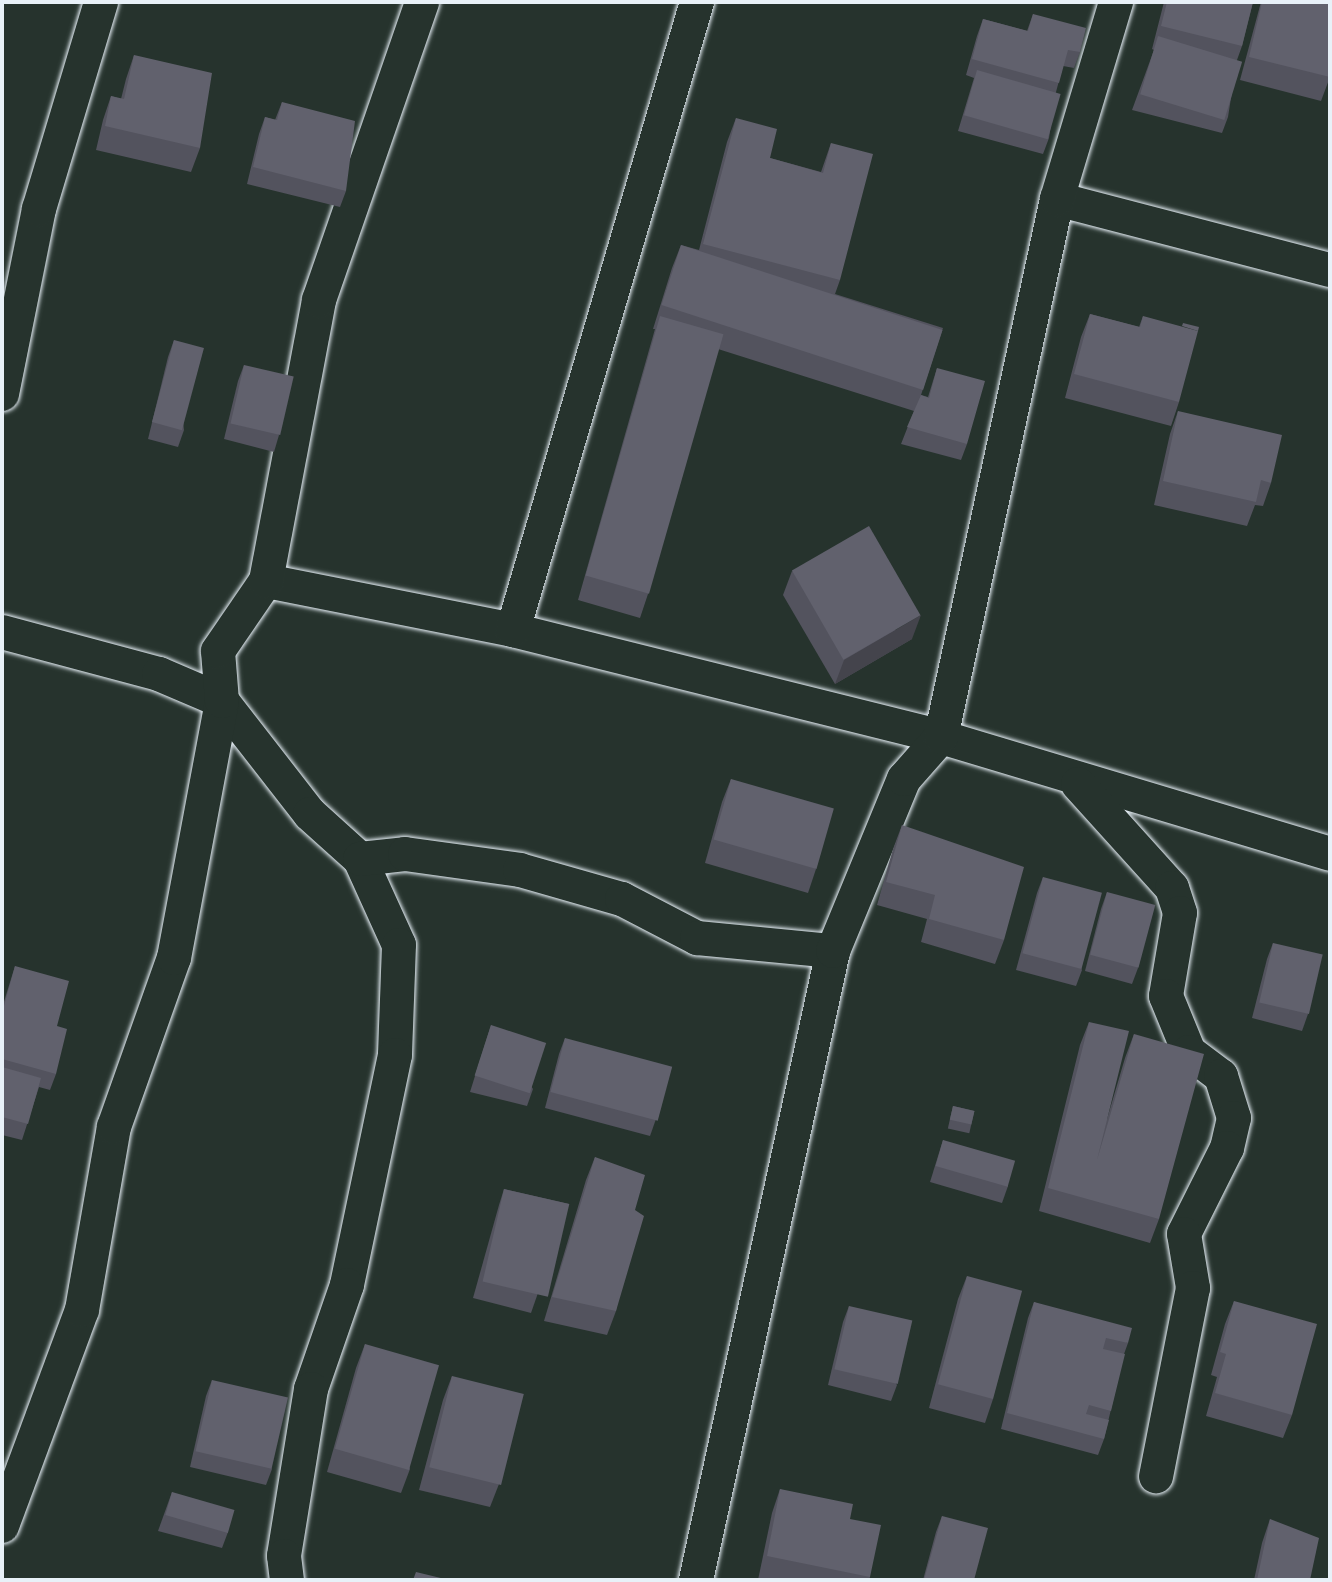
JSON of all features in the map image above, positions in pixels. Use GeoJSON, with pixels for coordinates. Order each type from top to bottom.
{"type":"FeatureCollection","features":[{"type":"Feature","properties":{"kind":"street"},"geometry":{"type":"LineString","coordinates":[[2,394],[39,209],[101,2]]}},
{"type":"Feature","properties":{"kind":"street"},"geometry":{"type":"LineString","coordinates":[[2,1526],[82,1310],[114,1127],[174,958],[222,701],[218,651],[266,581],[319,300],[422,2]]}},
{"type":"Feature","properties":{"kind":"street"},"geometry":{"type":"LineString","coordinates":[[513,630],[697,2]]}},
{"type":"Feature","properties":{"kind":"street"},"geometry":{"type":"LineString","coordinates":[[696,1580],[833,951],[904,779],[941,737],[1057,199],[1116,2]]}},
{"type":"Feature","properties":{"kind":"street"},"geometry":{"type":"LineString","coordinates":[[1057,199],[1330,270]]}},
{"type":"Feature","properties":{"kind":"street"},"geometry":{"type":"LineString","coordinates":[[266,581],[513,630],[941,737],[1078,784],[1330,854]]}},
{"type":"Feature","properties":{"kind":"street"},"geometry":{"type":"LineString","coordinates":[[2,632],[159,674],[222,701],[310,814],[360,859],[399,945],[395,1055],[347,1285],[311,1389],[284,1556],[287,1580]]}},
{"type":"Feature","properties":{"kind":"street"},"geometry":{"type":"LineString","coordinates":[[1078,784],[1172,888],[1180,913],[1166,996],[1189,1052],[1221,1076],[1234,1118],[1227,1148],[1184,1234],[1193,1288],[1156,1476]]}},
{"type":"Feature","properties":{"kind":"street"},"geometry":{"type":"LineString","coordinates":[[360,859],[405,854],[520,870],[622,899],[697,938],[833,951]]}},
{"type":"Feature","properties":{"kind":"building"},"geometry":{"type":"Polygon","coordinates":[[[1167,2],[1253,2],[1242,46],[1161,26],[1167,2]]]}},
{"type":"Feature","properties":{"kind":"building"},"geometry":{"type":"Polygon","coordinates":[[[1262,2],[1330,2],[1330,77],[1249,57],[1262,2]]]}},
{"type":"Feature","properties":{"kind":"building"},"geometry":{"type":"Polygon","coordinates":[[[1033,14],[1086,28],[1080,52],[1068,50],[1059,83],[972,59],[983,19],[1028,31],[1033,14]]]}},
{"type":"Feature","properties":{"kind":"building"},"geometry":{"type":"Polygon","coordinates":[[[1158,36],[1242,62],[1224,120],[1140,94],[1158,36]]]}},
{"type":"Feature","properties":{"kind":"building"},"geometry":{"type":"Polygon","coordinates":[[[134,55],[212,73],[200,148],[105,126],[111,96],[124,99],[134,55]]]}},
{"type":"Feature","properties":{"kind":"building"},"geometry":{"type":"Polygon","coordinates":[[[977,70],[1061,94],[1048,139],[964,115],[977,70]]]}},
{"type":"Feature","properties":{"kind":"building"},"geometry":{"type":"Polygon","coordinates":[[[282,102],[355,121],[346,191],[253,167],[265,117],[277,120],[282,102]]]}},
{"type":"Feature","properties":{"kind":"building"},"geometry":{"type":"Polygon","coordinates":[[[736,118],[777,129],[770,158],[823,173],[831,143],[873,154],[840,280],[703,244],[736,118]]]}},
{"type":"Feature","properties":{"kind":"building"},"geometry":{"type":"Polygon","coordinates":[[[681,245],[943,330],[923,390],[662,305],[681,245]]]}},
{"type":"Feature","properties":{"kind":"building"},"geometry":{"type":"Polygon","coordinates":[[[1090,314],[1140,327],[1143,316],[1198,331],[1179,402],[1074,374],[1090,314]]]}},
{"type":"Feature","properties":{"kind":"building"},"geometry":{"type":"Polygon","coordinates":[[[660,316],[723,334],[649,594],[586,576],[660,316]]]}},
{"type":"Feature","properties":{"kind":"building"},"geometry":{"type":"Polygon","coordinates":[[[1183,323],[1199,327],[1198,331],[1182,326],[1183,323]]]}},
{"type":"Feature","properties":{"kind":"building"},"geometry":{"type":"Polygon","coordinates":[[[174,340],[204,348],[182,430],[152,422],[174,340]]]}},
{"type":"Feature","properties":{"kind":"building"},"geometry":{"type":"Polygon","coordinates":[[[244,365],[294,376],[280,435],[231,423],[244,365]]]}},
{"type":"Feature","properties":{"kind":"building"},"geometry":{"type":"Polygon","coordinates":[[[937,368],[985,381],[967,444],[907,427],[921,395],[929,398],[937,368]]]}},
{"type":"Feature","properties":{"kind":"building"},"geometry":{"type":"Polygon","coordinates":[[[1178,411],[1282,435],[1271,483],[1261,480],[1256,502],[1163,481],[1178,411]]]}},
{"type":"Feature","properties":{"kind":"building"},"geometry":{"type":"Polygon","coordinates":[[[869,526],[920,615],[843,660],[792,570],[869,526]]]}},
{"type":"Feature","properties":{"kind":"building"},"geometry":{"type":"Polygon","coordinates":[[[731,779],[834,808],[816,869],[714,840],[731,779]]]}},
{"type":"Feature","properties":{"kind":"building"},"geometry":{"type":"Polygon","coordinates":[[[902,825],[1024,867],[1004,940],[929,919],[935,895],[886,882],[902,825]]]}},
{"type":"Feature","properties":{"kind":"building"},"geometry":{"type":"Polygon","coordinates":[[[1043,877],[1102,893],[1081,969],[1023,953],[1043,877]]]}},
{"type":"Feature","properties":{"kind":"building"},"geometry":{"type":"Polygon","coordinates":[[[1107,892],[1155,905],[1138,968],[1090,955],[1107,892]]]}},
{"type":"Feature","properties":{"kind":"building"},"geometry":{"type":"Polygon","coordinates":[[[1273,943],[1323,954],[1309,1014],[1259,1002],[1273,943]]]}},
{"type":"Feature","properties":{"kind":"building"},"geometry":{"type":"Polygon","coordinates":[[[15,966],[69,981],[57,1026],[67,1029],[56,1074],[2,1059],[2,1013],[15,966]]]}},
{"type":"Feature","properties":{"kind":"building"},"geometry":{"type":"Polygon","coordinates":[[[1089,1022],[1129,1031],[1097,1160],[1134,1034],[1204,1054],[1159,1219],[1048,1188],[1089,1022]]]}},
{"type":"Feature","properties":{"kind":"building"},"geometry":{"type":"Polygon","coordinates":[[[491,1025],[546,1043],[530,1093],[475,1075],[491,1025]]]}},
{"type":"Feature","properties":{"kind":"building"},"geometry":{"type":"Polygon","coordinates":[[[565,1038],[672,1067],[658,1121],[551,1092],[565,1038]]]}},
{"type":"Feature","properties":{"kind":"building"},"geometry":{"type":"Polygon","coordinates":[[[2,1067],[41,1078],[28,1124],[2,1117],[2,1067]]]}},
{"type":"Feature","properties":{"kind":"building"},"geometry":{"type":"Polygon","coordinates":[[[953,1106],[974,1111],[971,1125],[950,1120],[953,1106]]]}},
{"type":"Feature","properties":{"kind":"building"},"geometry":{"type":"Polygon","coordinates":[[[943,1140],[1015,1161],[1008,1187],[936,1166],[943,1140]]]}},
{"type":"Feature","properties":{"kind":"building"},"geometry":{"type":"Polygon","coordinates":[[[595,1157],[645,1175],[635,1210],[644,1216],[616,1311],[552,1297],[595,1157]]]}},
{"type":"Feature","properties":{"kind":"building"},"geometry":{"type":"Polygon","coordinates":[[[504,1189],[569,1204],[548,1297],[483,1282],[504,1189]]]}},
{"type":"Feature","properties":{"kind":"building"},"geometry":{"type":"Polygon","coordinates":[[[967,1276],[1022,1291],[993,1399],[938,1384],[967,1276]]]}},
{"type":"Feature","properties":{"kind":"building"},"geometry":{"type":"Polygon","coordinates":[[[1234,1301],[1317,1324],[1292,1415],[1215,1393],[1226,1354],[1220,1352],[1234,1301]]]}},
{"type":"Feature","properties":{"kind":"building"},"geometry":{"type":"Polygon","coordinates":[[[1034,1302],[1132,1328],[1128,1343],[1106,1338],[1103,1349],[1125,1354],[1111,1411],[1089,1405],[1086,1414],[1109,1420],[1104,1439],[1007,1413],[1034,1302]]]}},
{"type":"Feature","properties":{"kind":"building"},"geometry":{"type":"Polygon","coordinates":[[[849,1306],[912,1321],[898,1384],[834,1369],[849,1306]]]}},
{"type":"Feature","properties":{"kind":"building"},"geometry":{"type":"Polygon","coordinates":[[[365,1344],[439,1365],[409,1470],[335,1449],[365,1344]]]}},
{"type":"Feature","properties":{"kind":"building"},"geometry":{"type":"Polygon","coordinates":[[[452,1376],[524,1394],[501,1485],[429,1467],[452,1376]]]}},
{"type":"Feature","properties":{"kind":"building"},"geometry":{"type":"Polygon","coordinates":[[[212,1380],[288,1398],[272,1469],[196,1451],[212,1380]]]}},
{"type":"Feature","properties":{"kind":"building"},"geometry":{"type":"Polygon","coordinates":[[[780,1489],[853,1504],[850,1519],[881,1525],[870,1577],[767,1556],[780,1489]]]}},
{"type":"Feature","properties":{"kind":"building"},"geometry":{"type":"Polygon","coordinates":[[[172,1492],[234,1510],[228,1533],[165,1515],[172,1492]]]}},
{"type":"Feature","properties":{"kind":"building"},"geometry":{"type":"Polygon","coordinates":[[[942,1516],[988,1528],[974,1580],[924,1580],[942,1516]]]}},
{"type":"Feature","properties":{"kind":"building"},"geometry":{"type":"Polygon","coordinates":[[[1270,1519],[1319,1538],[1310,1580],[1257,1580],[1270,1519]]]}},
{"type":"Feature","properties":{"kind":"building"},"geometry":{"type":"Polygon","coordinates":[[[416,1572],[449,1580],[413,1580],[416,1572]]]}}]}
